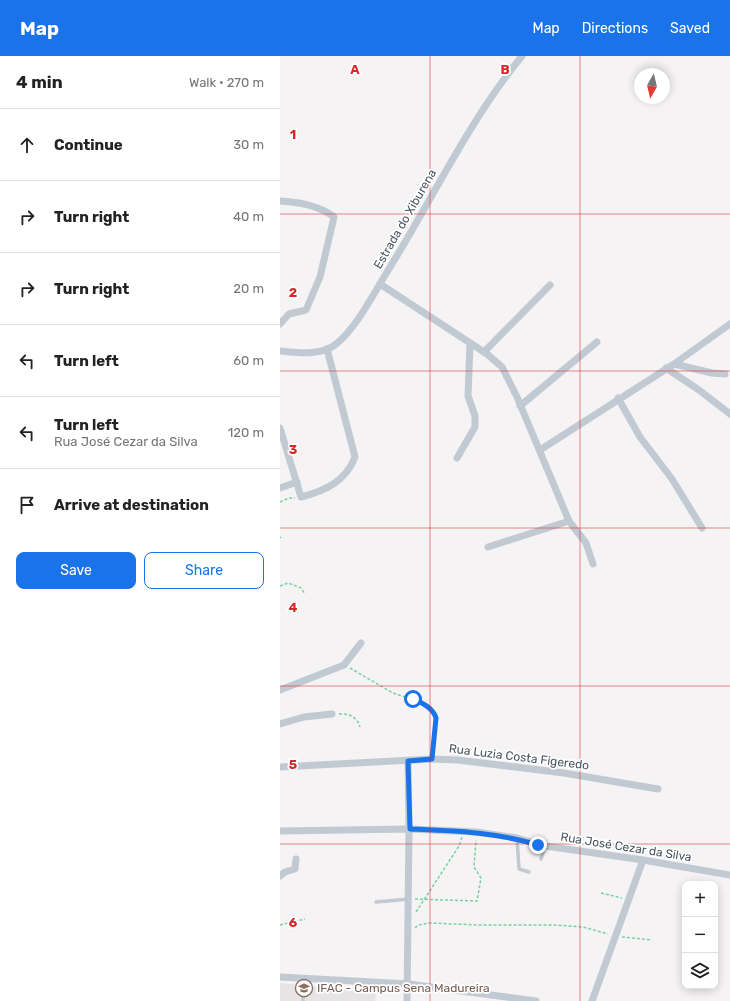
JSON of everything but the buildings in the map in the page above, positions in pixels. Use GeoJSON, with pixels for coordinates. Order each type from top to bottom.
{"type":"FeatureCollection","features":[{"type":"Feature","properties":{"kind":"street","name":"Estrada do Xiburena"},"geometry":{"type":"LineString","coordinates":[[280,351],[302,353],[327,349],[336,345],[350,329],[380,284],[492,96],[522,56]]}},
{"type":"Feature","properties":{"kind":"street"},"geometry":{"type":"LineString","coordinates":[[280,200],[294,202],[327,211],[334,217],[320,277],[306,310],[289,314],[280,324]]}},
{"type":"Feature","properties":{"kind":"street"},"geometry":{"type":"LineString","coordinates":[[380,284],[484,352],[502,367],[540,450],[569,521],[586,543],[593,564]]}},
{"type":"Feature","properties":{"kind":"street"},"geometry":{"type":"LineString","coordinates":[[484,352],[550,285]]}},
{"type":"Feature","properties":{"kind":"street"},"geometry":{"type":"LineString","coordinates":[[540,450],[618,398],[674,364],[730,325]]}},
{"type":"Feature","properties":{"kind":"street"},"geometry":{"type":"LineString","coordinates":[[520,406],[597,342]]}},
{"type":"Feature","properties":{"kind":"street"},"geometry":{"type":"LineString","coordinates":[[457,458],[475,427],[475,416],[468,396],[470,344]]}},
{"type":"Feature","properties":{"kind":"street"},"geometry":{"type":"LineString","coordinates":[[280,428],[282,444],[297,482],[301,497],[331,487],[351,467],[355,457],[327,349]]}},
{"type":"Feature","properties":{"kind":"street"},"geometry":{"type":"LineString","coordinates":[[674,364],[712,373],[725,374]]}},
{"type":"Feature","properties":{"kind":"street"},"geometry":{"type":"LineString","coordinates":[[666,368],[699,390],[730,414]]}},
{"type":"Feature","properties":{"kind":"street"},"geometry":{"type":"LineString","coordinates":[[618,398],[640,437],[672,479],[702,528]]}},
{"type":"Feature","properties":{"kind":"street"},"geometry":{"type":"LineString","coordinates":[[280,488],[297,482]]}},
{"type":"Feature","properties":{"kind":"street"},"geometry":{"type":"LineString","coordinates":[[488,547],[569,521]]}},
{"type":"Feature","properties":{"kind":"street"},"geometry":{"type":"LineString","coordinates":[[280,690],[344,665],[360,643]]}},
{"type":"Feature","properties":{"kind":"street"},"geometry":{"type":"LineString","coordinates":[[280,724],[304,717],[332,714]]}},
{"type":"Feature","properties":{"kind":"street","name":"Rua Luzia Costa Figeredo"},"geometry":{"type":"LineString","coordinates":[[280,767],[432,759],[487,762],[606,779],[658,789]]}},
{"type":"Feature","properties":{"kind":"street"},"geometry":{"type":"LineString","coordinates":[[407,1001],[409,984],[408,922],[410,829],[408,761]]}},
{"type":"Feature","properties":{"kind":"street","name":"Rua José Cezar da Silva"},"geometry":{"type":"LineString","coordinates":[[280,831],[410,829],[477,832],[517,838],[545,846],[643,860],[730,875]]}},
{"type":"Feature","properties":{"kind":"street"},"geometry":{"type":"LineString","coordinates":[[280,876],[285,872],[295,869],[296,859]]}},
{"type":"Feature","properties":{"kind":"street"},"geometry":{"type":"LineString","coordinates":[[592,1001],[643,860]]}},
{"type":"Feature","properties":{"kind":"street"},"geometry":{"type":"LineString","coordinates":[[280,977],[409,984],[533,1001]]}},
{"type":"Feature","properties":{"kind":"lane"},"geometry":{"type":"LineString","coordinates":[[517,838],[519,870],[529,872]]}},
{"type":"Feature","properties":{"kind":"lane"},"geometry":{"type":"LineString","coordinates":[[541,859],[545,846]]}},
{"type":"Feature","properties":{"kind":"lane"},"geometry":{"type":"LineString","coordinates":[[376,902],[409,899]]}},
{"type":"Feature","properties":{"kind":"lane"},"geometry":{"type":"LineString","coordinates":[[303,1001],[304,978]]}},
{"type":"Feature","properties":{"kind":"path"},"geometry":{"type":"LineString","coordinates":[[280,502],[289,498],[301,497]]}},
{"type":"Feature","properties":{"kind":"path"},"geometry":{"type":"LineString","coordinates":[[280,586],[288,583],[301,588],[305,594]]}},
{"type":"Feature","properties":{"kind":"path"},"geometry":{"type":"LineString","coordinates":[[344,665],[393,693],[422,703],[434,713],[436,718],[432,759]]}},
{"type":"Feature","properties":{"kind":"path"},"geometry":{"type":"LineString","coordinates":[[332,714],[352,716],[358,721],[360,727]]}},
{"type":"Feature","properties":{"kind":"path"},"geometry":{"type":"LineString","coordinates":[[408,922],[425,900],[459,846],[464,832]]}},
{"type":"Feature","properties":{"kind":"path"},"geometry":{"type":"LineString","coordinates":[[409,899],[477,901],[481,878],[474,867],[477,832]]}},
{"type":"Feature","properties":{"kind":"path"},"geometry":{"type":"LineString","coordinates":[[601,893],[628,899]]}},
{"type":"Feature","properties":{"kind":"path"},"geometry":{"type":"LineString","coordinates":[[280,925],[305,919]]}},
{"type":"Feature","properties":{"kind":"path"},"geometry":{"type":"LineString","coordinates":[[408,933],[418,925],[430,923],[479,925],[556,925],[583,927],[615,936],[652,940]]}},
{"type":"Feature","properties":{"kind":"shaded area","name":"IFAC - Campus Sena Madureira"},"geometry":{"type":"Polygon","coordinates":[[[280,983],[376,993],[375,1001],[280,1001],[280,983]]]}},
{"type":"Feature","properties":{"kind":"place","name":"IFAC - Campus Sena Madureira"},"geometry":{"type":"Point","coordinates":[304,988]}},
{"type":"Feature","properties":{"kind":"route"},"geometry":{"type":"LineString","coordinates":[[413,699],[428,707],[434,713],[436,718],[432,759],[408,761],[410,829],[477,832],[517,838],[538,845]]}}]}
